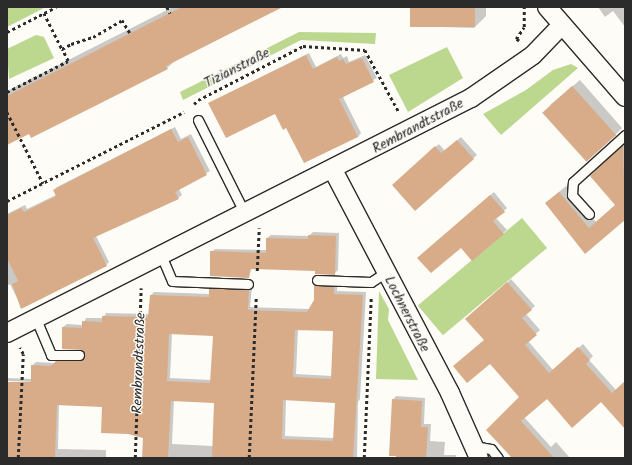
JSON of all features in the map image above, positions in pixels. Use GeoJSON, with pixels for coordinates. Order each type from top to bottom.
{"type":"FeatureCollection","features":[{"type":"Feature","properties":{"kind":"street"},"geometry":{"type":"LineString","coordinates":[[547,7],[625,97]]}},
{"type":"Feature","properties":{"kind":"street","name":"Rembrandtstraße"},"geometry":{"type":"LineString","coordinates":[[9,332],[333,170],[471,98],[533,55],[562,25]]}},
{"type":"Feature","properties":{"kind":"street","name":"Lochnerstraße"},"geometry":{"type":"LineString","coordinates":[[333,170],[378,277],[477,452]]}},
{"type":"Feature","properties":{"kind":"lane"},"geometry":{"type":"LineString","coordinates":[[198,120],[253,210]]}},
{"type":"Feature","properties":{"kind":"lane"},"geometry":{"type":"LineString","coordinates":[[589,214],[572,194],[573,182],[625,135]]}},
{"type":"Feature","properties":{"kind":"lane"},"geometry":{"type":"LineString","coordinates":[[161,255],[172,281],[248,284]]}},
{"type":"Feature","properties":{"kind":"lane"},"geometry":{"type":"LineString","coordinates":[[317,280],[378,277]]}},
{"type":"Feature","properties":{"kind":"lane"},"geometry":{"type":"LineString","coordinates":[[36,319],[51,355],[79,355]]}},
{"type":"Feature","properties":{"kind":"lane"},"geometry":{"type":"LineString","coordinates":[[477,452],[491,449],[498,458]]}},
{"type":"Feature","properties":{"kind":"path"},"geometry":{"type":"LineString","coordinates":[[7,32],[56,7]]}},
{"type":"Feature","properties":{"kind":"path"},"geometry":{"type":"LineString","coordinates":[[167,7],[170,13]]}},
{"type":"Feature","properties":{"kind":"path"},"geometry":{"type":"LineString","coordinates":[[524,7],[524,27],[516,39],[533,55]]}},
{"type":"Feature","properties":{"kind":"path"},"geometry":{"type":"LineString","coordinates":[[7,92],[68,61],[44,13]]}},
{"type":"Feature","properties":{"kind":"path"},"geometry":{"type":"LineString","coordinates":[[62,49],[99,34],[122,20],[130,33]]}},
{"type":"Feature","properties":{"kind":"path","name":"Tizianstraße"},"geometry":{"type":"LineString","coordinates":[[192,106],[198,100],[303,46],[365,50],[408,132]]}},
{"type":"Feature","properties":{"kind":"path"},"geometry":{"type":"LineString","coordinates":[[7,202],[186,110]]}},
{"type":"Feature","properties":{"kind":"path"},"geometry":{"type":"LineString","coordinates":[[7,112],[43,183]]}},
{"type":"Feature","properties":{"kind":"path"},"geometry":{"type":"LineString","coordinates":[[253,210],[257,277]]}},
{"type":"Feature","properties":{"kind":"path","name":"Rembrandtstraße"},"geometry":{"type":"LineString","coordinates":[[135,458],[142,293],[137,268]]}},
{"type":"Feature","properties":{"kind":"path","name":"Lochnerstraße"},"geometry":{"type":"LineString","coordinates":[[364,458],[378,277]]}},
{"type":"Feature","properties":{"kind":"path"},"geometry":{"type":"LineString","coordinates":[[248,458],[256,293]]}},
{"type":"Feature","properties":{"kind":"path"},"geometry":{"type":"LineString","coordinates":[[9,332],[23,354],[18,458]]}},
{"type":"Feature","properties":{"kind":"green space"},"geometry":{"type":"Polygon","coordinates":[[[7,7],[46,7],[7,27],[7,7]]]}},
{"type":"Feature","properties":{"kind":"green space"},"geometry":{"type":"Polygon","coordinates":[[[299,32],[376,33],[375,44],[301,40],[183,100],[180,92],[299,32]]]}},
{"type":"Feature","properties":{"kind":"green space"},"geometry":{"type":"Polygon","coordinates":[[[36,35],[44,37],[54,58],[9,79],[7,49],[36,35]]]}},
{"type":"Feature","properties":{"kind":"green space"},"geometry":{"type":"Polygon","coordinates":[[[447,47],[463,78],[408,112],[389,75],[447,47]]]}},
{"type":"Feature","properties":{"kind":"green space"},"geometry":{"type":"Polygon","coordinates":[[[571,64],[578,68],[501,135],[483,114],[526,90],[553,70],[571,64]]]}},
{"type":"Feature","properties":{"kind":"green space"},"geometry":{"type":"Polygon","coordinates":[[[522,218],[547,248],[443,335],[418,305],[522,218]]]}},
{"type":"Feature","properties":{"kind":"green space"},"geometry":{"type":"Polygon","coordinates":[[[379,291],[389,309],[388,320],[418,380],[376,379],[379,291]]]}},
{"type":"Feature","properties":{"kind":"building"},"geometry":{"type":"Polygon","coordinates":[[[182,7],[283,7],[166,66],[168,69],[31,138],[29,134],[7,145],[7,96],[182,7]]]}},
{"type":"Feature","properties":{"kind":"building"},"geometry":{"type":"Polygon","coordinates":[[[410,7],[475,7],[475,27],[410,27],[410,7]]]}},
{"type":"Feature","properties":{"kind":"building"},"geometry":{"type":"Polygon","coordinates":[[[306,55],[313,69],[337,57],[339,61],[343,59],[346,64],[362,58],[374,82],[339,99],[358,137],[304,163],[286,128],[283,130],[275,114],[226,138],[208,103],[306,55]]]}},
{"type":"Feature","properties":{"kind":"building"},"geometry":{"type":"Polygon","coordinates":[[[572,86],[616,135],[586,162],[542,113],[572,86]]]}},
{"type":"Feature","properties":{"kind":"building"},"geometry":{"type":"Polygon","coordinates":[[[171,129],[178,142],[188,137],[207,175],[175,192],[179,199],[93,238],[107,266],[21,309],[12,284],[18,281],[7,258],[7,215],[21,208],[24,212],[56,196],[53,190],[171,129]]]}},
{"type":"Feature","properties":{"kind":"building"},"geometry":{"type":"Polygon","coordinates":[[[457,140],[474,159],[415,211],[392,185],[435,146],[441,153],[457,140]]]}},
{"type":"Feature","properties":{"kind":"building"},"geometry":{"type":"Polygon","coordinates":[[[623,144],[625,220],[585,254],[545,203],[559,192],[589,228],[615,205],[590,176],[623,144]]]}},
{"type":"Feature","properties":{"kind":"building"},"geometry":{"type":"Polygon","coordinates":[[[490,195],[505,212],[493,221],[504,234],[472,261],[461,248],[431,273],[417,258],[490,195]]]}},
{"type":"Feature","properties":{"kind":"building"},"geometry":{"type":"Polygon","coordinates":[[[308,235],[336,236],[335,275],[315,274],[315,271],[250,269],[249,278],[210,276],[210,251],[266,253],[266,238],[308,239],[308,235]]]}},
{"type":"Feature","properties":{"kind":"building"},"geometry":{"type":"Polygon","coordinates":[[[507,282],[532,310],[522,318],[537,335],[525,345],[549,373],[578,347],[590,360],[586,364],[612,393],[625,381],[625,429],[601,402],[572,428],[547,399],[521,421],[554,458],[512,458],[486,430],[519,397],[490,364],[467,383],[453,366],[484,340],[465,319],[507,282]]]}},
{"type":"Feature","properties":{"kind":"building"},"geometry":{"type":"Polygon","coordinates":[[[314,285],[334,287],[334,294],[363,295],[353,458],[212,458],[214,403],[171,401],[168,458],[142,458],[143,438],[128,434],[101,433],[102,407],[57,405],[55,458],[7,458],[7,382],[31,382],[31,365],[51,366],[56,361],[79,361],[84,358],[82,350],[62,349],[62,327],[82,328],[82,321],[102,322],[102,316],[148,317],[150,295],[209,297],[209,288],[249,290],[248,310],[307,312],[314,300],[314,285]],[[295,330],[293,377],[331,379],[333,331],[295,330]],[[169,334],[167,381],[210,383],[213,336],[169,334]],[[283,400],[282,439],[333,441],[335,403],[283,400]]]}},
{"type":"Feature","properties":{"kind":"building"},"geometry":{"type":"Polygon","coordinates":[[[392,399],[422,401],[421,427],[428,427],[426,458],[396,458],[396,456],[389,456],[392,399]]]}}]}
